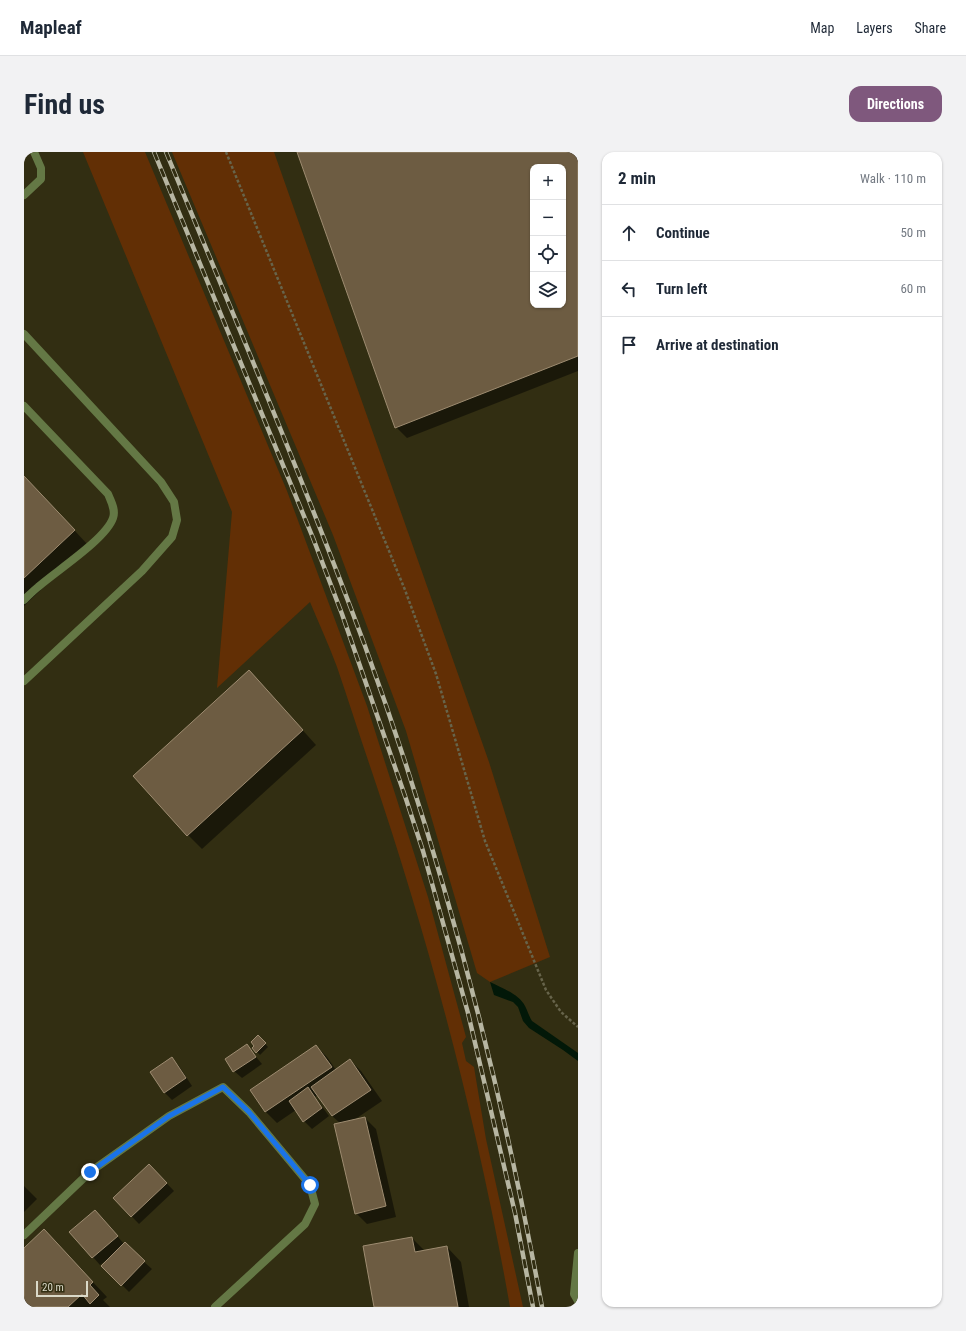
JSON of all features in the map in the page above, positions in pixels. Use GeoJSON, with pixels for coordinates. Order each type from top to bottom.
{"type":"FeatureCollection","features":[{"type":"Feature","properties":{"kind":"lane"},"geometry":{"type":"LineString","coordinates":[[24,195],[41,179],[41,168],[34,152]]}},
{"type":"Feature","properties":{"kind":"lane"},"geometry":{"type":"LineString","coordinates":[[24,334],[160,482],[174,502],[177,520],[172,537],[142,571],[24,681]]}},
{"type":"Feature","properties":{"kind":"lane"},"geometry":{"type":"LineString","coordinates":[[24,406],[108,494],[113,506],[113,517],[106,530],[93,544],[37,587],[24,600]]}},
{"type":"Feature","properties":{"kind":"lane"},"geometry":{"type":"LineString","coordinates":[[24,1235],[90,1172],[169,1116],[223,1087],[249,1112],[310,1185],[315,1204],[306,1224],[215,1307]]}},
{"type":"Feature","properties":{"kind":"lane"},"geometry":{"type":"LineString","coordinates":[[578,1253],[574,1294],[578,1301]]}},
{"type":"Feature","properties":{"kind":"path"},"geometry":{"type":"LineString","coordinates":[[226,152],[405,590],[436,674],[485,840],[497,870],[546,990],[561,1012],[578,1027]]}},
{"type":"Feature","properties":{"kind":"shaded area"},"geometry":{"type":"Polygon","coordinates":[[[83,152],[145,152],[287,491],[367,706],[428,897],[466,1037],[462,1043],[466,1061],[474,1067],[486,1139],[523,1307],[510,1307],[468,1104],[433,970],[394,838],[337,667],[310,602],[217,688],[232,512],[83,152]]]}},
{"type":"Feature","properties":{"kind":"shaded area"},"geometry":{"type":"Polygon","coordinates":[[[172,152],[274,152],[489,762],[550,957],[490,982],[477,973],[406,731],[333,535],[172,152]]]}},
{"type":"Feature","properties":{"kind":"shaded area"},"geometry":{"type":"Polygon","coordinates":[[[490,982],[519,998],[525,1006],[532,1021],[578,1053],[578,1061],[529,1028],[523,1021],[518,1007],[513,1002],[494,995],[490,982]]]}},
{"type":"Feature","properties":{"kind":"building"},"geometry":{"type":"Polygon","coordinates":[[[297,152],[578,152],[578,356],[395,428],[297,152]]]}},
{"type":"Feature","properties":{"kind":"building"},"geometry":{"type":"Polygon","coordinates":[[[24,476],[75,530],[24,578],[24,476]]]}},
{"type":"Feature","properties":{"kind":"building"},"geometry":{"type":"Polygon","coordinates":[[[249,670],[303,730],[187,836],[133,776],[249,670]]]}},
{"type":"Feature","properties":{"kind":"building"},"geometry":{"type":"Polygon","coordinates":[[[258,1035],[266,1043],[256,1053],[252,1048],[254,1046],[251,1042],[258,1035]]]}},
{"type":"Feature","properties":{"kind":"building"},"geometry":{"type":"Polygon","coordinates":[[[247,1044],[256,1057],[233,1072],[225,1059],[247,1044]]]}},
{"type":"Feature","properties":{"kind":"building"},"geometry":{"type":"Polygon","coordinates":[[[316,1045],[332,1067],[265,1112],[250,1090],[316,1045]]]}},
{"type":"Feature","properties":{"kind":"building"},"geometry":{"type":"Polygon","coordinates":[[[172,1057],[186,1078],[164,1093],[150,1072],[172,1057]]]}},
{"type":"Feature","properties":{"kind":"building"},"geometry":{"type":"Polygon","coordinates":[[[350,1059],[371,1090],[332,1116],[311,1087],[350,1059]]]}},
{"type":"Feature","properties":{"kind":"building"},"geometry":{"type":"Polygon","coordinates":[[[308,1087],[322,1108],[303,1122],[289,1101],[308,1087]]]}},
{"type":"Feature","properties":{"kind":"building"},"geometry":{"type":"Polygon","coordinates":[[[365,1117],[386,1206],[355,1214],[334,1124],[365,1117]]]}},
{"type":"Feature","properties":{"kind":"building"},"geometry":{"type":"Polygon","coordinates":[[[149,1164],[167,1183],[131,1217],[113,1198],[149,1164]]]}},
{"type":"Feature","properties":{"kind":"building"},"geometry":{"type":"Polygon","coordinates":[[[95,1210],[118,1236],[92,1258],[69,1232],[95,1210]]]}},
{"type":"Feature","properties":{"kind":"building"},"geometry":{"type":"Polygon","coordinates":[[[44,1229],[93,1282],[90,1285],[99,1295],[90,1304],[82,1294],[68,1307],[29,1307],[24,1302],[24,1248],[44,1229]]]}},
{"type":"Feature","properties":{"kind":"building"},"geometry":{"type":"Polygon","coordinates":[[[412,1237],[415,1252],[447,1246],[458,1307],[374,1307],[363,1246],[412,1237]]]}},
{"type":"Feature","properties":{"kind":"building"},"geometry":{"type":"Polygon","coordinates":[[[125,1242],[145,1261],[121,1286],[101,1266],[125,1242]]]}},
{"type":"Feature","properties":{"kind":"railway"},"geometry":{"type":"LineString","coordinates":[[154,152],[313,538],[342,614],[405,796],[423,851],[468,1013],[515,1213],[533,1307]]}},
{"type":"Feature","properties":{"kind":"railway"},"geometry":{"type":"LineString","coordinates":[[166,152],[268,398],[317,521],[365,646],[420,808],[489,1056],[526,1223],[542,1307]]}},
{"type":"Feature","properties":{"kind":"route"},"geometry":{"type":"LineString","coordinates":[[90,1172],[169,1116],[223,1087],[249,1112],[310,1185]]}}]}
